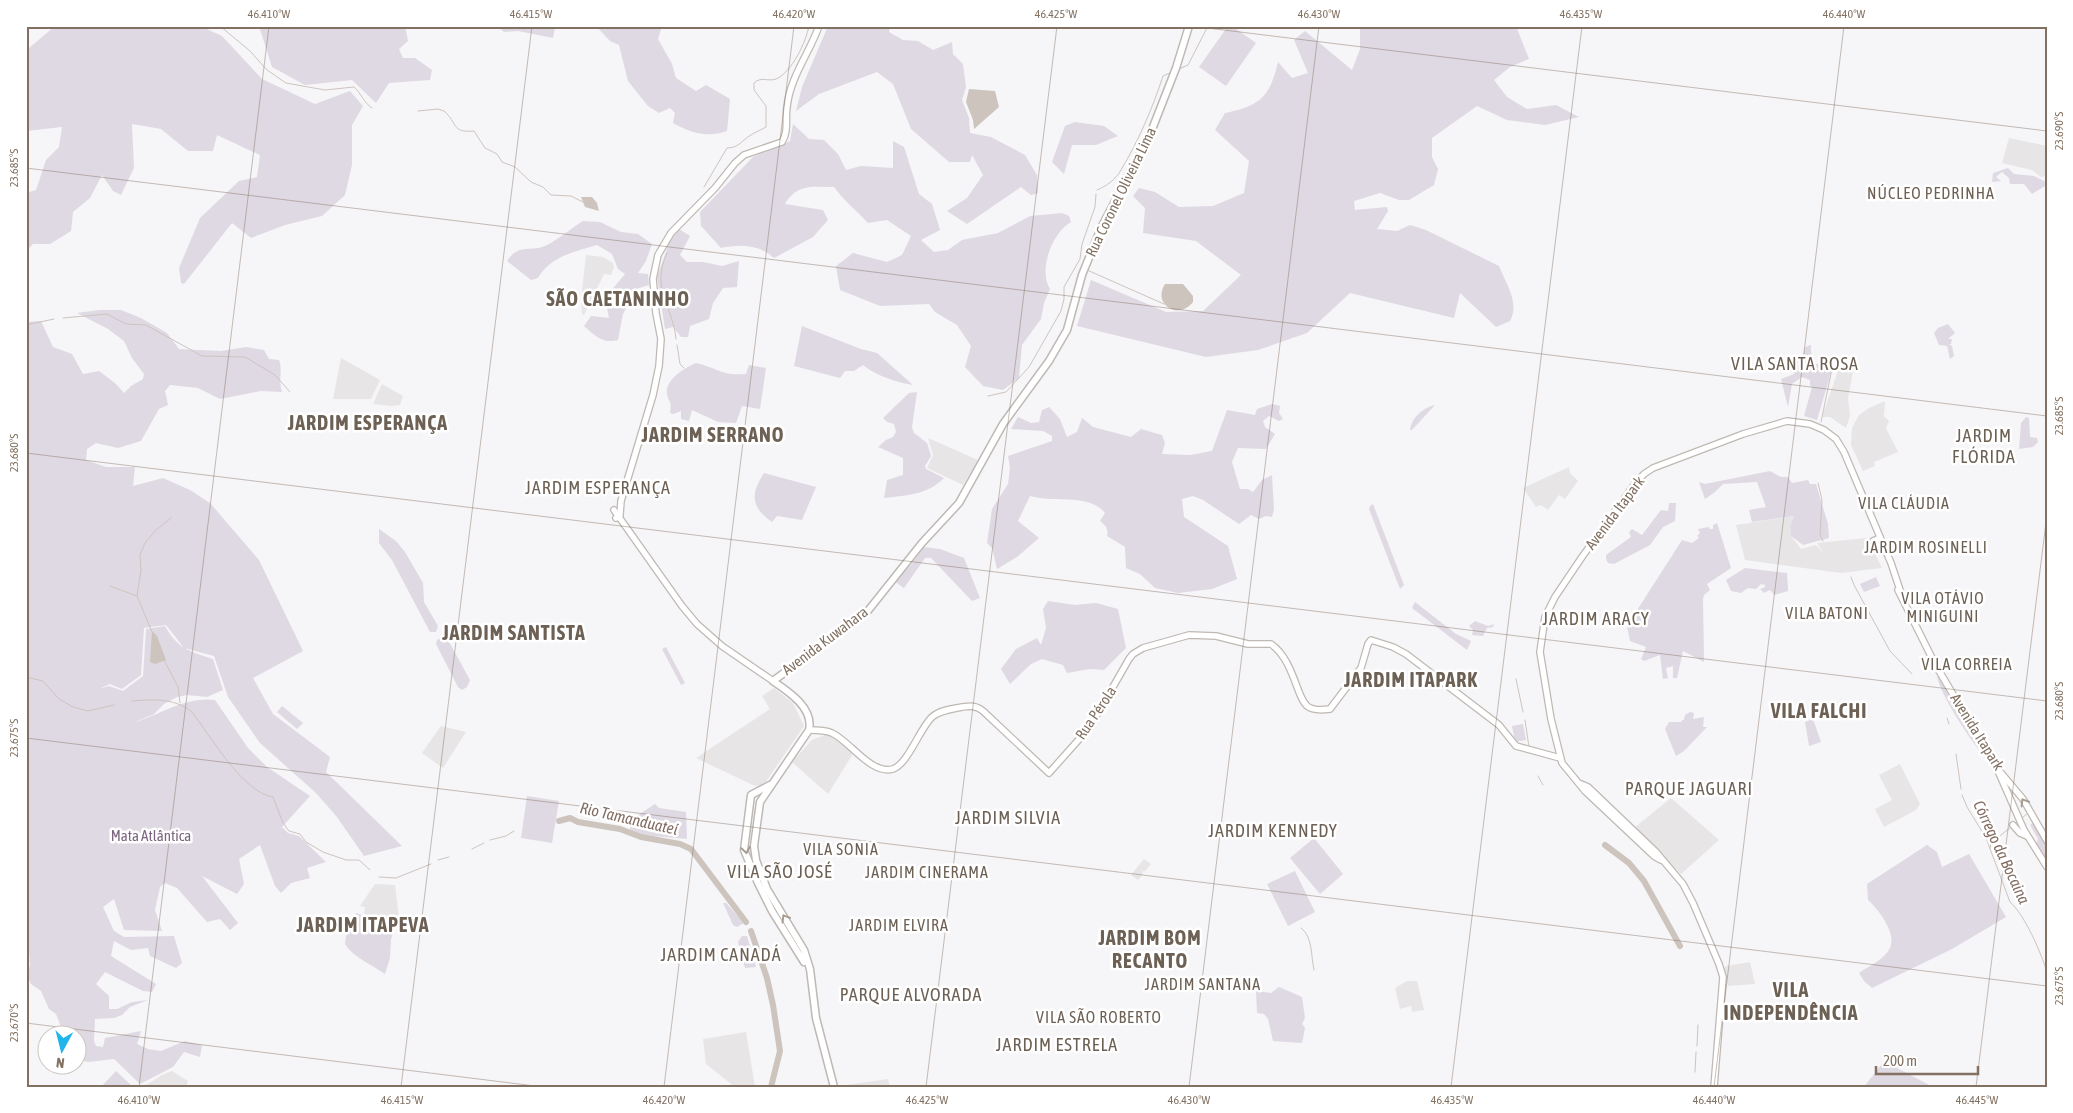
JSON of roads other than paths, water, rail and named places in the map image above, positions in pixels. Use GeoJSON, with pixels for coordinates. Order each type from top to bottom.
{"type":"FeatureCollection","features":[{"type":"Feature","properties":{"kind":"main road"},"geometry":{"type":"LineString","coordinates":[[820,26],[792,83],[786,110],[786,132],[782,142],[744,156],[735,163],[715,188],[672,233],[658,255],[653,279],[656,313],[661,339],[659,366],[653,395],[621,501],[615,514],[697,624],[722,646],[791,693],[800,703],[810,723],[809,730],[760,802],[754,846],[756,860],[768,889],[804,962],[816,1032],[832,1087]]}},
{"type":"Feature","properties":{"kind":"main road","name":"Rua Coronel Oliveira Lima"},"geometry":{"type":"LineString","coordinates":[[877,599],[922,543],[959,503],[1003,424],[1060,343],[1070,320],[1082,276],[1101,228],[1151,132],[1176,68],[1189,26]]}},
{"type":"Feature","properties":{"kind":"main road","name":"Avenida Itapark"},"geometry":{"type":"LineString","coordinates":[[1714,1087],[1723,990],[1722,972],[1686,890],[1676,874],[1661,860],[1656,852],[1588,787],[1580,784],[1560,758],[1541,666],[1540,642],[1545,617],[1582,557],[1644,474],[1653,468],[1765,427],[1787,421],[1803,422],[1824,430],[1836,439],[1846,457],[1877,539],[1924,645],[1996,767],[2022,799],[2047,841]]}},
{"type":"Feature","properties":{"kind":"main road","name":"Avenida Kuwahara"},"geometry":{"type":"LineString","coordinates":[[773,681],[860,618],[877,599]]}},
{"type":"Feature","properties":{"kind":"main road","name":"Rua Pérola"},"geometry":{"type":"LineString","coordinates":[[809,730],[831,732],[845,741],[872,765],[892,769],[902,761],[933,716],[946,710],[974,706],[983,711],[1049,774],[1090,728],[1129,659],[1139,649],[1180,637],[1198,635],[1216,636],[1248,644],[1271,644],[1279,651],[1285,661],[1305,704],[1313,709],[1330,710],[1361,668],[1368,644],[1373,640],[1406,654],[1488,716],[1505,736],[1521,748],[1560,758]]}},
{"type":"Feature","properties":{"kind":"main road"},"geometry":{"type":"LineString","coordinates":[[1996,767],[2028,837],[2047,867]]}},
{"type":"Feature","properties":{"kind":"main road"},"geometry":{"type":"LineString","coordinates":[[771,785],[752,794],[749,802],[744,850],[765,898],[791,935]]}},
{"type":"Feature","properties":{"kind":"main road"},"geometry":{"type":"LineString","coordinates":[[748,810],[752,803],[755,802],[758,813]]}},
{"type":"Feature","properties":{"kind":"main road"},"geometry":{"type":"LineString","coordinates":[[2013,825],[2020,833],[2028,837]]}},
{"type":"Feature","properties":{"kind":"waterway"},"geometry":{"type":"LineString","coordinates":[[220,26],[250,51],[267,70],[286,83],[325,90],[354,87],[372,108]]}},
{"type":"Feature","properties":{"kind":"waterway"},"geometry":{"type":"LineString","coordinates":[[704,187],[727,148],[737,145],[766,127],[766,106],[754,90],[754,83],[762,79],[776,79],[787,70],[801,48],[809,26]]}},
{"type":"Feature","properties":{"kind":"waterway"},"geometry":{"type":"LineString","coordinates":[[1179,69],[1188,65],[1208,26]]}},
{"type":"Feature","properties":{"kind":"waterway"},"geometry":{"type":"LineString","coordinates":[[1097,190],[1111,182],[1119,173],[1145,124],[1163,76],[1172,72]]}},
{"type":"Feature","properties":{"kind":"waterway"},"geometry":{"type":"LineString","coordinates":[[418,111],[438,109],[444,111],[458,129],[474,131],[485,148],[497,154],[502,162],[515,167],[531,182],[543,187],[551,195],[571,196],[583,202]]}},
{"type":"Feature","properties":{"kind":"waterway"},"geometry":{"type":"LineString","coordinates":[[988,396],[1006,392],[1029,367],[1061,311],[1064,287],[1080,259],[1082,244],[1095,207],[1096,194]]}},
{"type":"Feature","properties":{"kind":"waterway"},"geometry":{"type":"LineString","coordinates":[[667,253],[662,266],[662,288],[676,339]]}},
{"type":"Feature","properties":{"kind":"waterway"},"geometry":{"type":"LineString","coordinates":[[1087,270],[1164,304]]}},
{"type":"Feature","properties":{"kind":"waterway"},"geometry":{"type":"LineString","coordinates":[[63,318],[107,314],[126,324],[146,325],[202,356],[245,357],[275,375],[290,392]]}},
{"type":"Feature","properties":{"kind":"waterway"},"geometry":{"type":"LineString","coordinates":[[26,325],[54,319]]}},
{"type":"Feature","properties":{"kind":"waterway"},"geometry":{"type":"LineString","coordinates":[[677,345],[680,364],[684,368]]}},
{"type":"Feature","properties":{"kind":"waterway","name":"Córrego da Bocaina"},"geometry":{"type":"LineString","coordinates":[[1821,422],[1833,364]]}},
{"type":"Feature","properties":{"kind":"waterway","name":"Córrego da Bocaina"},"geometry":{"type":"LineString","coordinates":[[1818,483],[1822,500],[1820,535],[1823,541]]}},
{"type":"Feature","properties":{"kind":"waterway"},"geometry":{"type":"LineString","coordinates":[[152,632],[137,596],[141,570],[140,555],[145,543],[156,530],[171,518]]}},
{"type":"Feature","properties":{"kind":"waterway","name":"Córrego da Bocaina"},"geometry":{"type":"LineString","coordinates":[[1851,577],[1890,651],[1912,674]]}},
{"type":"Feature","properties":{"kind":"waterway"},"geometry":{"type":"LineString","coordinates":[[110,586],[137,596]]}},
{"type":"Feature","properties":{"kind":"waterway"},"geometry":{"type":"LineString","coordinates":[[164,660],[178,687],[180,703]]}},
{"type":"Feature","properties":{"kind":"waterway","name":"Rio Tamanduateí"},"geometry":{"type":"LineString","coordinates":[[26,677],[43,681],[59,699],[73,707],[88,711],[114,705]]}},
{"type":"Feature","properties":{"kind":"waterway"},"geometry":{"type":"LineString","coordinates":[[1516,679],[1523,712]]}},
{"type":"Feature","properties":{"kind":"waterway","name":"Rio Tamanduateí"},"geometry":{"type":"LineString","coordinates":[[132,701],[155,700],[170,702],[191,711],[239,774],[261,793],[273,797],[283,823],[289,831],[300,834],[306,842],[323,852],[346,860],[359,860],[370,870]]}},
{"type":"Feature","properties":{"kind":"waterway","name":"Córrego da Bocaina"},"geometry":{"type":"LineString","coordinates":[[1947,718],[1949,724]]}},
{"type":"Feature","properties":{"kind":"waterway"},"geometry":{"type":"LineString","coordinates":[[1525,720],[1529,747]]}},
{"type":"Feature","properties":{"kind":"waterway","name":"Córrego da Bocaina"},"geometry":{"type":"LineString","coordinates":[[1956,754],[1961,789]]}},
{"type":"Feature","properties":{"kind":"waterway"},"geometry":{"type":"LineString","coordinates":[[1538,776],[1543,785]]}},
{"type":"Feature","properties":{"kind":"waterway","name":"Córrego da Bocaina"},"geometry":{"type":"LineString","coordinates":[[1962,795],[1986,838],[2010,902],[2027,925],[2047,972]]}},
{"type":"Feature","properties":{"kind":"waterway"},"geometry":{"type":"LineString","coordinates":[[2022,818],[2028,813]]}},
{"type":"Feature","properties":{"kind":"waterway","name":"Rio Tamanduateí"},"geometry":{"type":"LineString","coordinates":[[559,821],[570,818],[578,822],[620,829],[641,837],[680,844],[691,849],[746,922]]}},
{"type":"Feature","properties":{"kind":"waterway"},"geometry":{"type":"LineString","coordinates":[[1990,848],[1991,843],[2011,827]]}},
{"type":"Feature","properties":{"kind":"waterway","name":"Rio Tamanduateí"},"geometry":{"type":"LineString","coordinates":[[490,840],[506,836],[514,831]]}},
{"type":"Feature","properties":{"kind":"waterway","name":"Rio Tamanduateí"},"geometry":{"type":"LineString","coordinates":[[472,849],[484,843]]}},
{"type":"Feature","properties":{"kind":"waterway"},"geometry":{"type":"LineString","coordinates":[[1605,845],[1629,863],[1644,881],[1680,946]]}},
{"type":"Feature","properties":{"kind":"waterway","name":"Rio Tamanduateí"},"geometry":{"type":"LineString","coordinates":[[438,860],[449,857]]}},
{"type":"Feature","properties":{"kind":"waterway","name":"Rio Tamanduateí"},"geometry":{"type":"LineString","coordinates":[[379,877],[396,878],[431,864]]}},
{"type":"Feature","properties":{"kind":"waterway"},"geometry":{"type":"LineString","coordinates":[[1301,928],[1308,936],[1310,942],[1314,970]]}},
{"type":"Feature","properties":{"kind":"waterway","name":"Rio Tamanduateí"},"geometry":{"type":"LineString","coordinates":[[751,931],[767,978],[780,1051],[771,1087]]}},
{"type":"Feature","properties":{"kind":"waterway"},"geometry":{"type":"LineString","coordinates":[[1697,1046],[1698,1025]]}},
{"type":"Feature","properties":{"kind":"waterway"},"geometry":{"type":"LineString","coordinates":[[1695,1072],[1696,1052]]}},
{"type":"Feature","properties":{"kind":"district","name":"NÚCLEO PEDRINHA"},"geometry":{"type":"Point","coordinates":[1931,193]}},
{"type":"Feature","properties":{"kind":"district","name":"SÃO CAETANINHO"},"geometry":{"type":"Point","coordinates":[618,299]}},
{"type":"Feature","properties":{"kind":"district","name":"VILA SANTA ROSA"},"geometry":{"type":"Point","coordinates":[1795,364]}},
{"type":"Feature","properties":{"kind":"district","name":"JARDIM ESPERANÇA"},"geometry":{"type":"Point","coordinates":[368,423]}},
{"type":"Feature","properties":{"kind":"district","name":"JARDIM SERRANO"},"geometry":{"type":"Point","coordinates":[713,435]}},
{"type":"Feature","properties":{"kind":"district","name":"JARDIM FLÓRIDA"},"geometry":{"type":"Point","coordinates":[1984,446]}},
{"type":"Feature","properties":{"kind":"district","name":"JARDIM ESPERANÇA"},"geometry":{"type":"Point","coordinates":[598,488]}},
{"type":"Feature","properties":{"kind":"district","name":"VILA CLÁUDIA"},"geometry":{"type":"Point","coordinates":[1904,503]}},
{"type":"Feature","properties":{"kind":"district","name":"JARDIM ROSINELLI"},"geometry":{"type":"Point","coordinates":[1926,547]}},
{"type":"Feature","properties":{"kind":"district","name":"VILA OTÁVIO MINIGUINI"},"geometry":{"type":"Point","coordinates":[1943,607]}},
{"type":"Feature","properties":{"kind":"district","name":"VILA BATONI"},"geometry":{"type":"Point","coordinates":[1827,613]}},
{"type":"Feature","properties":{"kind":"district","name":"JARDIM ARACY"},"geometry":{"type":"Point","coordinates":[1596,619]}},
{"type":"Feature","properties":{"kind":"district","name":"JARDIM SANTISTA"},"geometry":{"type":"Point","coordinates":[514,633]}},
{"type":"Feature","properties":{"kind":"district","name":"VILA CORREIA"},"geometry":{"type":"Point","coordinates":[1967,664]}},
{"type":"Feature","properties":{"kind":"district","name":"JARDIM ITAPARK"},"geometry":{"type":"Point","coordinates":[1411,680]}},
{"type":"Feature","properties":{"kind":"district","name":"VILA FALCHI"},"geometry":{"type":"Point","coordinates":[1819,711]}},
{"type":"Feature","properties":{"kind":"district","name":"PARQUE JAGUARI"},"geometry":{"type":"Point","coordinates":[1689,789]}},
{"type":"Feature","properties":{"kind":"district","name":"JARDIM SILVIA"},"geometry":{"type":"Point","coordinates":[1008,818]}},
{"type":"Feature","properties":{"kind":"district","name":"JARDIM KENNEDY"},"geometry":{"type":"Point","coordinates":[1273,831]}},
{"type":"Feature","properties":{"kind":"district","name":"VILA SONIA"},"geometry":{"type":"Point","coordinates":[841,849]}},
{"type":"Feature","properties":{"kind":"district","name":"VILA SÃO JOSÉ"},"geometry":{"type":"Point","coordinates":[780,872]}},
{"type":"Feature","properties":{"kind":"district","name":"JARDIM CINERAMA"},"geometry":{"type":"Point","coordinates":[927,872]}},
{"type":"Feature","properties":{"kind":"district","name":"JARDIM ITAPEVA"},"geometry":{"type":"Point","coordinates":[363,925]}},
{"type":"Feature","properties":{"kind":"district","name":"JARDIM ELVIRA"},"geometry":{"type":"Point","coordinates":[899,925]}},
{"type":"Feature","properties":{"kind":"district","name":"JARDIM BOM RECANTO"},"geometry":{"type":"Point","coordinates":[1150,950]}},
{"type":"Feature","properties":{"kind":"district","name":"JARDIM CANADÁ"},"geometry":{"type":"Point","coordinates":[721,955]}},
{"type":"Feature","properties":{"kind":"district","name":"JARDIM SANTANA"},"geometry":{"type":"Point","coordinates":[1203,984]}},
{"type":"Feature","properties":{"kind":"district","name":"PARQUE ALVORADA"},"geometry":{"type":"Point","coordinates":[911,995]}},
{"type":"Feature","properties":{"kind":"district","name":"VILA INDEPENDÊNCIA"},"geometry":{"type":"Point","coordinates":[1791,1002]}},
{"type":"Feature","properties":{"kind":"district","name":"VILA SÃO ROBERTO"},"geometry":{"type":"Point","coordinates":[1099,1017]}},
{"type":"Feature","properties":{"kind":"district","name":"JARDIM ESTRELA"},"geometry":{"type":"Point","coordinates":[1057,1045]}},
{"type":"Feature","properties":{"kind":"park label","name":"Mata Atlântica"},"geometry":{"type":"Point","coordinates":[151,836]}}]}
